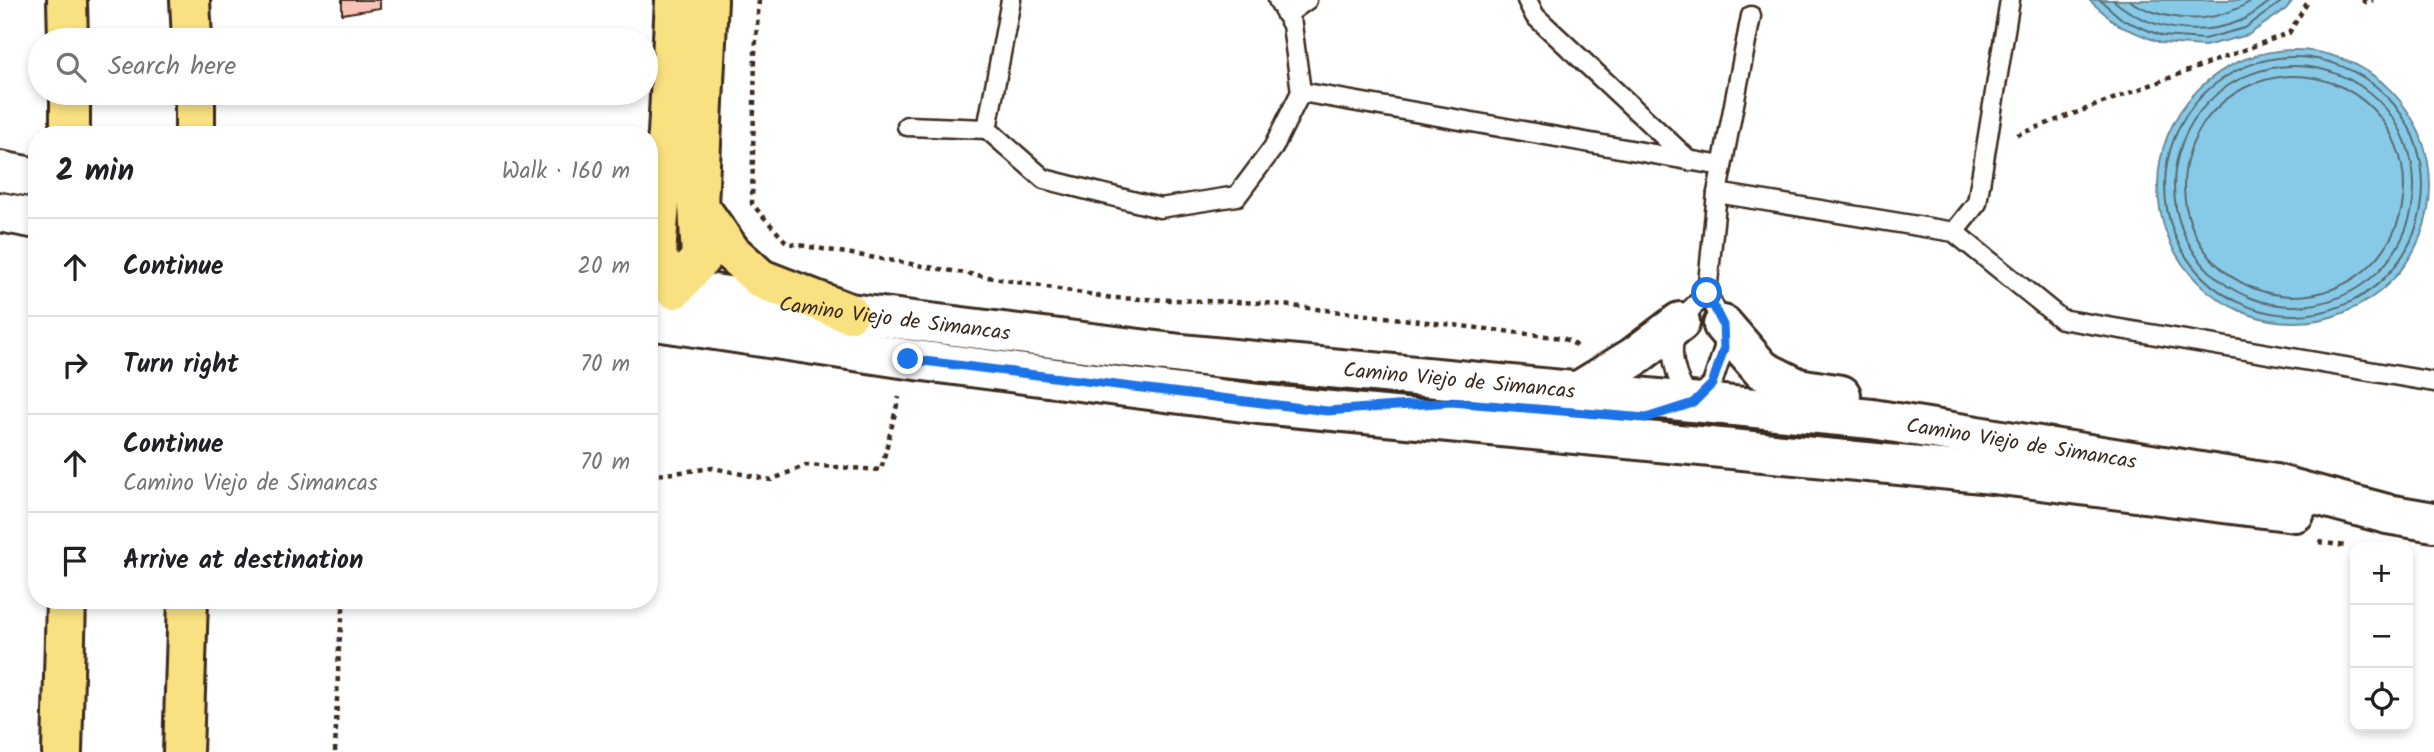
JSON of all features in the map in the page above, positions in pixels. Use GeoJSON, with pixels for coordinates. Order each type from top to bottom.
{"type":"FeatureCollection","features":[{"type":"Feature","properties":{"kind":"highway"},"geometry":{"type":"LineString","coordinates":[[67,0],[68,28]]}},
{"type":"Feature","properties":{"kind":"highway"},"geometry":{"type":"LineString","coordinates":[[190,0],[191,28]]}},
{"type":"Feature","properties":{"kind":"highway"},"geometry":{"type":"LineString","coordinates":[[658,176],[668,134],[675,0]]}},
{"type":"Feature","properties":{"kind":"highway"},"geometry":{"type":"LineString","coordinates":[[658,292],[701,258],[698,205],[708,0]]}},
{"type":"Feature","properties":{"kind":"highway"},"geometry":{"type":"LineString","coordinates":[[70,105],[70,126]]}},
{"type":"Feature","properties":{"kind":"highway"},"geometry":{"type":"LineString","coordinates":[[698,205],[731,252],[761,279],[849,313]]}},
{"type":"Feature","properties":{"kind":"highway"},"geometry":{"type":"LineString","coordinates":[[62,752],[66,609]]}},
{"type":"Feature","properties":{"kind":"highway"},"geometry":{"type":"LineString","coordinates":[[183,752],[188,609]]}},
{"type":"Feature","properties":{"kind":"street"},"geometry":{"type":"LineString","coordinates":[[0,171],[28,176]]}},
{"type":"Feature","properties":{"kind":"street"},"geometry":{"type":"LineString","coordinates":[[658,293],[706,311],[845,329],[908,359]]}},
{"type":"Feature","properties":{"kind":"street","name":"Camino Viejo de Simancas"},"geometry":{"type":"LineString","coordinates":[[658,293],[849,313],[1181,354],[1872,419],[2275,484],[2387,514],[2434,522]]}},
{"type":"Feature","properties":{"kind":"street"},"geometry":{"type":"LineString","coordinates":[[1715,309],[1762,370],[1798,388],[2108,435],[2222,475]]}},
{"type":"Feature","properties":{"kind":"street","name":"Camino Viejo de Simancas"},"geometry":{"type":"LineString","coordinates":[[658,321],[908,359],[1327,411],[1993,474],[2323,516],[2387,514]]}},
{"type":"Feature","properties":{"kind":"street"},"geometry":{"type":"LineString","coordinates":[[1577,392],[1620,366],[1681,322]]}},
{"type":"Feature","properties":{"kind":"street"},"geometry":{"type":"LineString","coordinates":[[1327,411],[1451,402],[1646,418],[1693,403],[1723,424],[1860,439],[1993,474]]}},
{"type":"Feature","properties":{"kind":"lane"},"geometry":{"type":"LineString","coordinates":[[986,129],[1011,0]]}},
{"type":"Feature","properties":{"kind":"lane"},"geometry":{"type":"LineString","coordinates":[[907,126],[986,129],[1044,179],[1160,208],[1237,196],[1273,148],[1301,92],[1292,25],[1282,8],[1307,0]]}},
{"type":"Feature","properties":{"kind":"lane"},"geometry":{"type":"LineString","coordinates":[[1527,0],[1535,16],[1690,161]]}},
{"type":"Feature","properties":{"kind":"lane"},"geometry":{"type":"LineString","coordinates":[[1954,232],[1978,203],[2010,0]]}},
{"type":"Feature","properties":{"kind":"lane"},"geometry":{"type":"LineString","coordinates":[[1715,309],[1681,322],[1672,354],[1681,388],[1693,403],[1712,384],[1724,348],[1715,309],[1717,193],[1751,16]]}},
{"type":"Feature","properties":{"kind":"lane"},"geometry":{"type":"LineString","coordinates":[[1301,92],[1722,166]]}},
{"type":"Feature","properties":{"kind":"lane"},"geometry":{"type":"LineString","coordinates":[[1717,193],[1954,232],[2061,319],[2434,382]]}},
{"type":"Feature","properties":{"kind":"path"},"geometry":{"type":"LineString","coordinates":[[759,0],[755,53],[752,204],[787,243],[1112,298],[1266,303],[1563,338],[1620,366]]}},
{"type":"Feature","properties":{"kind":"path"},"geometry":{"type":"LineString","coordinates":[[1987,146],[2289,33],[2309,0]]}},
{"type":"Feature","properties":{"kind":"path"},"geometry":{"type":"LineString","coordinates":[[2362,0],[2373,0]]}},
{"type":"Feature","properties":{"kind":"path"},"geometry":{"type":"LineString","coordinates":[[658,475],[713,468],[771,480],[806,465],[881,470],[908,359]]}},
{"type":"Feature","properties":{"kind":"path"},"geometry":{"type":"LineString","coordinates":[[335,752],[343,609]]}},
{"type":"Feature","properties":{"kind":"water"},"geometry":{"type":"Polygon","coordinates":[[[2089,0],[2293,0],[2286,9],[2248,35],[2205,46],[2161,43],[2119,26],[2089,0]]]}},
{"type":"Feature","properties":{"kind":"water"},"geometry":{"type":"Polygon","coordinates":[[[2294,50],[2321,52],[2346,60],[2370,73],[2390,90],[2407,110],[2420,134],[2428,159],[2428,213],[2420,238],[2407,262],[2390,282],[2370,299],[2346,312],[2321,320],[2294,322],[2267,320],[2242,312],[2218,299],[2198,282],[2181,262],[2168,238],[2160,213],[2158,186],[2160,159],[2168,134],[2181,110],[2198,90],[2218,73],[2242,60],[2267,52],[2294,50]]]}},
{"type":"Feature","properties":{"kind":"building"},"geometry":{"type":"Polygon","coordinates":[[[342,0],[380,0],[380,8],[342,14],[342,0]]]}},
{"type":"Feature","properties":{"kind":"route"},"geometry":{"type":"LineString","coordinates":[[908,359],[1327,411],[1451,402],[1646,418],[1693,403],[1712,384],[1724,348],[1723,325],[1707,293]]}}]}
